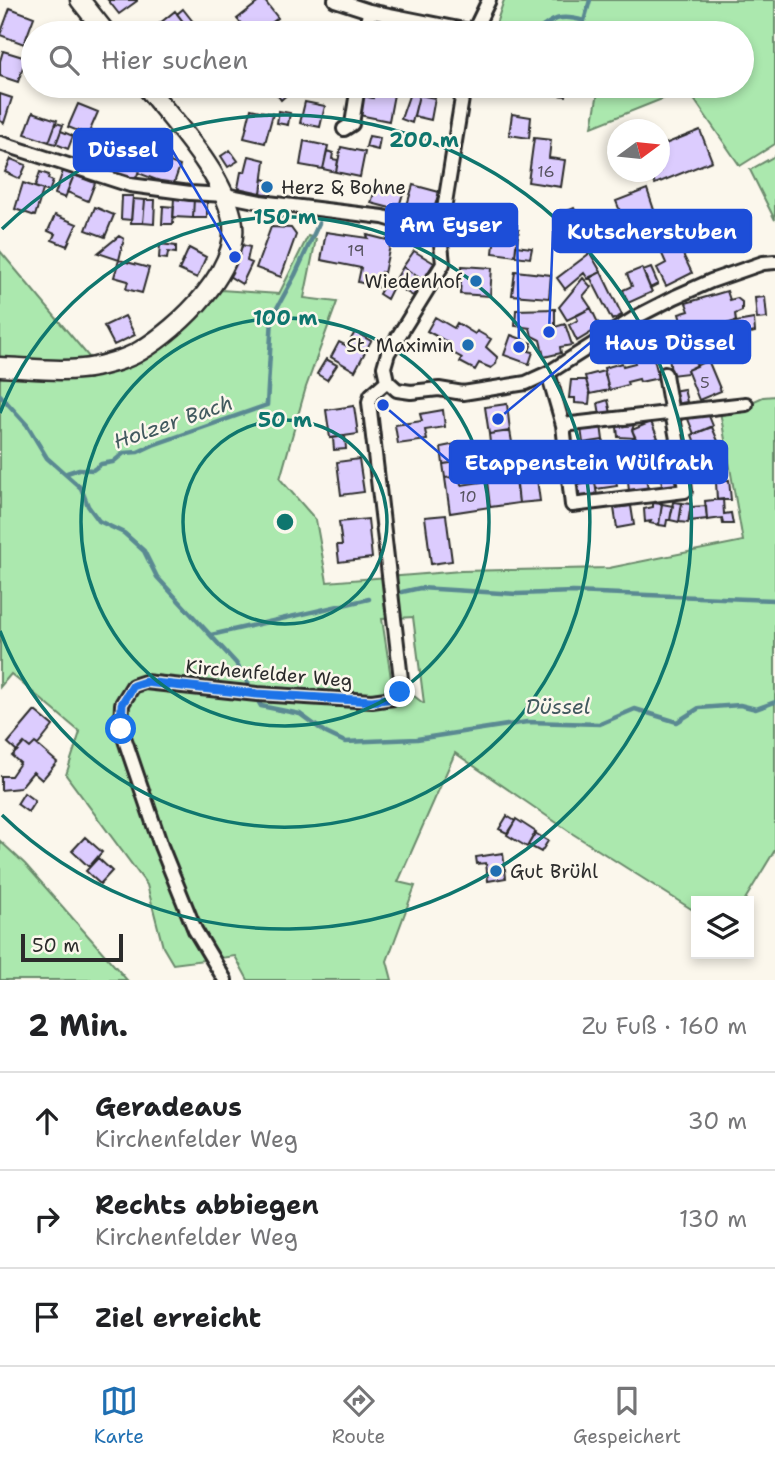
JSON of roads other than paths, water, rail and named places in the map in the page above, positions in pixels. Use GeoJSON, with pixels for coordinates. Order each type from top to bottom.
{"type":"FeatureCollection","features":[{"type":"Feature","properties":{"kind":"main road"},"geometry":{"type":"LineString","coordinates":[[80,0],[97,21]]}},
{"type":"Feature","properties":{"kind":"main road"},"geometry":{"type":"LineString","coordinates":[[0,367],[92,368],[118,361],[141,350],[172,326],[209,291],[223,270],[231,248],[233,226],[225,195],[155,98]]}},
{"type":"Feature","properties":{"kind":"street"},"geometry":{"type":"LineString","coordinates":[[335,0],[369,11],[419,21]]}},
{"type":"Feature","properties":{"kind":"street"},"geometry":{"type":"LineString","coordinates":[[478,21],[489,0]]}},
{"type":"Feature","properties":{"kind":"street"},"geometry":{"type":"LineString","coordinates":[[368,21],[369,11]]}},
{"type":"Feature","properties":{"kind":"street"},"geometry":{"type":"LineString","coordinates":[[344,129],[352,124],[356,98]]}},
{"type":"Feature","properties":{"kind":"street"},"geometry":{"type":"LineString","coordinates":[[462,98],[440,234],[443,264],[388,353],[384,367],[387,381],[397,390],[411,393],[439,389],[463,393],[514,386],[548,373],[617,328],[675,297],[737,272],[775,262]]}},
{"type":"Feature","properties":{"kind":"street"},"geometry":{"type":"LineString","coordinates":[[0,143],[130,184],[383,217],[440,234]]}},
{"type":"Feature","properties":{"kind":"street"},"geometry":{"type":"LineString","coordinates":[[548,373],[563,425],[572,505],[685,491],[681,454],[665,374]]}},
{"type":"Feature","properties":{"kind":"street","name":"Kirchenfelder Weg"},"geometry":{"type":"LineString","coordinates":[[225,980],[195,930],[161,846],[121,729],[122,704],[133,686],[145,682],[257,694],[372,701],[393,698],[400,692],[401,680],[369,402],[372,395],[387,381]]}},
{"type":"Feature","properties":{"kind":"street"},"geometry":{"type":"LineString","coordinates":[[563,425],[747,404]]}},
{"type":"Feature","properties":{"kind":"waterway","name":"Holzer Bach"},"geometry":{"type":"LineString","coordinates":[[584,21],[590,0]]}},
{"type":"Feature","properties":{"kind":"waterway","name":"Holzer Bach"},"geometry":{"type":"LineString","coordinates":[[553,21],[563,18],[584,21]]}},
{"type":"Feature","properties":{"kind":"waterway","name":"Holzer Bach"},"geometry":{"type":"LineString","coordinates":[[67,473],[79,469],[93,470],[101,464],[113,462],[124,453],[138,452],[267,405],[272,317],[319,223]]}},
{"type":"Feature","properties":{"kind":"waterway","name":"Düssel"},"geometry":{"type":"LineString","coordinates":[[0,395],[27,425],[47,458],[81,488],[88,506],[99,521],[124,533],[144,551],[157,577],[236,663],[261,706],[300,714],[326,733],[345,742],[417,739],[527,722],[600,724],[635,709],[677,722],[699,708],[740,705],[756,709],[775,702]]}},
{"type":"Feature","properties":{"kind":"waterway","name":"Düssel"},"geometry":{"type":"LineString","coordinates":[[402,592],[420,588],[517,594],[573,592],[775,600]]}},
{"type":"Feature","properties":{"kind":"waterway","name":"Düssel"},"geometry":{"type":"LineString","coordinates":[[211,635],[369,599]]}},
{"type":"Feature","properties":{"kind":"place","name":"Herz & Bohne"},"geometry":{"type":"Point","coordinates":[267,187]}},
{"type":"Feature","properties":{"kind":"place","name":"Düssel"},"geometry":{"type":"Point","coordinates":[235,257]}},
{"type":"Feature","properties":{"kind":"place","name":"Wiedenhof"},"geometry":{"type":"Point","coordinates":[476,281]}},
{"type":"Feature","properties":{"kind":"place","name":"Kutscherstuben"},"geometry":{"type":"Point","coordinates":[549,332]}},
{"type":"Feature","properties":{"kind":"place","name":"St. Maximin"},"geometry":{"type":"Point","coordinates":[468,345]}},
{"type":"Feature","properties":{"kind":"place","name":"Am Eyser"},"geometry":{"type":"Point","coordinates":[519,347]}},
{"type":"Feature","properties":{"kind":"place","name":"Etappenstein Wülfrath"},"geometry":{"type":"Point","coordinates":[383,405]}},
{"type":"Feature","properties":{"kind":"place","name":"Haus Düssel"},"geometry":{"type":"Point","coordinates":[498,419]}},
{"type":"Feature","properties":{"kind":"place","name":"Gut Brühl"},"geometry":{"type":"Point","coordinates":[496,871]}}]}
